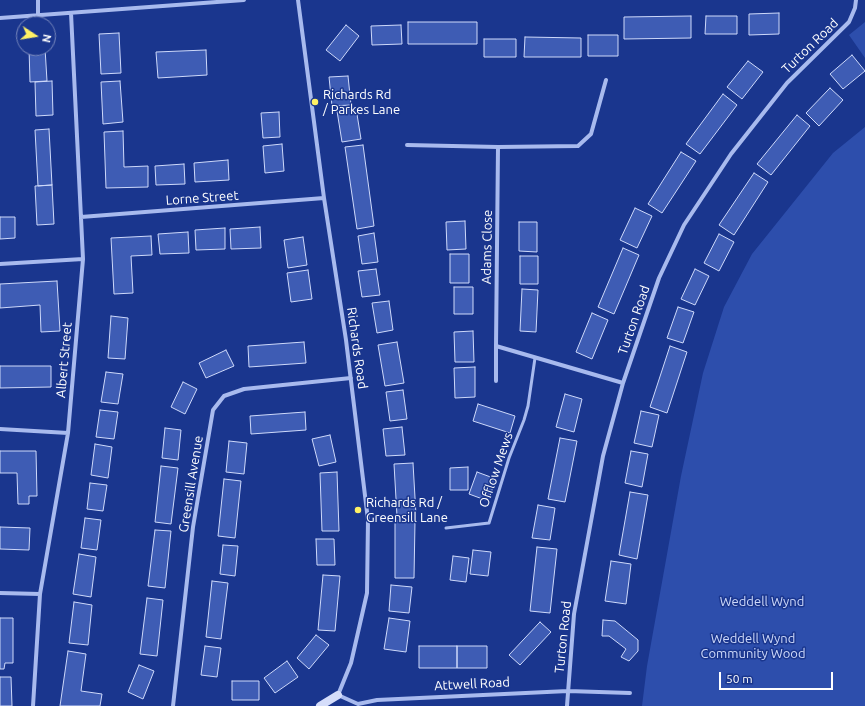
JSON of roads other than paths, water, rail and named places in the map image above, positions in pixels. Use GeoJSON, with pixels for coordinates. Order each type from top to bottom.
{"type":"FeatureCollection","features":[{"type":"Feature","properties":{"kind":"street"},"geometry":{"type":"LineString","coordinates":[[38,0],[38,16],[244,0]]}},
{"type":"Feature","properties":{"kind":"street","name":"Richards Road"},"geometry":{"type":"LineString","coordinates":[[298,0],[324,198],[351,378],[368,520],[367,593],[351,664],[338,696]]}},
{"type":"Feature","properties":{"kind":"street","name":"Turton Road"},"geometry":{"type":"LineString","coordinates":[[567,706],[574,614],[603,456],[623,383],[659,278],[684,225],[731,154],[787,83],[850,22],[856,0]]}},
{"type":"Feature","properties":{"kind":"street","name":"Albert Street"},"geometry":{"type":"LineString","coordinates":[[33,706],[40,594],[68,433],[83,259],[71,13]]}},
{"type":"Feature","properties":{"kind":"street"},"geometry":{"type":"LineString","coordinates":[[0,18],[16,17]]}},
{"type":"Feature","properties":{"kind":"street"},"geometry":{"type":"LineString","coordinates":[[407,145],[498,148],[578,146],[591,134],[606,80]]}},
{"type":"Feature","properties":{"kind":"street","name":"Adams Close"},"geometry":{"type":"LineString","coordinates":[[496,381],[498,148]]}},
{"type":"Feature","properties":{"kind":"street","name":"Lorne Street"},"geometry":{"type":"LineString","coordinates":[[81,217],[324,198]]}},
{"type":"Feature","properties":{"kind":"street"},"geometry":{"type":"LineString","coordinates":[[0,264],[83,259]]}},
{"type":"Feature","properties":{"kind":"street"},"geometry":{"type":"LineString","coordinates":[[496,346],[623,383]]}},
{"type":"Feature","properties":{"kind":"street","name":"Greensill Avenue"},"geometry":{"type":"LineString","coordinates":[[173,706],[193,527],[213,410],[224,396],[244,388],[351,378]]}},
{"type":"Feature","properties":{"kind":"street"},"geometry":{"type":"LineString","coordinates":[[0,429],[68,433]]}},
{"type":"Feature","properties":{"kind":"street"},"geometry":{"type":"LineString","coordinates":[[0,593],[40,594]]}},
{"type":"Feature","properties":{"kind":"street","name":"Attwell Road"},"geometry":{"type":"LineString","coordinates":[[338,696],[358,704],[377,700],[568,691],[630,693]]}},
{"type":"Feature","properties":{"kind":"street"},"geometry":{"type":"LineString","coordinates":[[320,706],[338,696]]}},
{"type":"Feature","properties":{"kind":"lane","name":"Offlow Mews"},"geometry":{"type":"LineString","coordinates":[[446,528],[489,523],[509,458],[528,406],[534,358]]}},
{"type":"Feature","properties":{"kind":"place","name":"Richards Rd / Parkes Lane"},"geometry":{"type":"Point","coordinates":[315,102]}},
{"type":"Feature","properties":{"kind":"place","name":"Richards Rd / Greensill Lane"},"geometry":{"type":"Point","coordinates":[358,510]}},
{"type":"Feature","properties":{"kind":"park label","name":"Weddell Wynd"},"geometry":{"type":"Point","coordinates":[762,602]}},
{"type":"Feature","properties":{"kind":"park label","name":"Weddell Wynd Community Wood"},"geometry":{"type":"Point","coordinates":[753,646]}}]}
